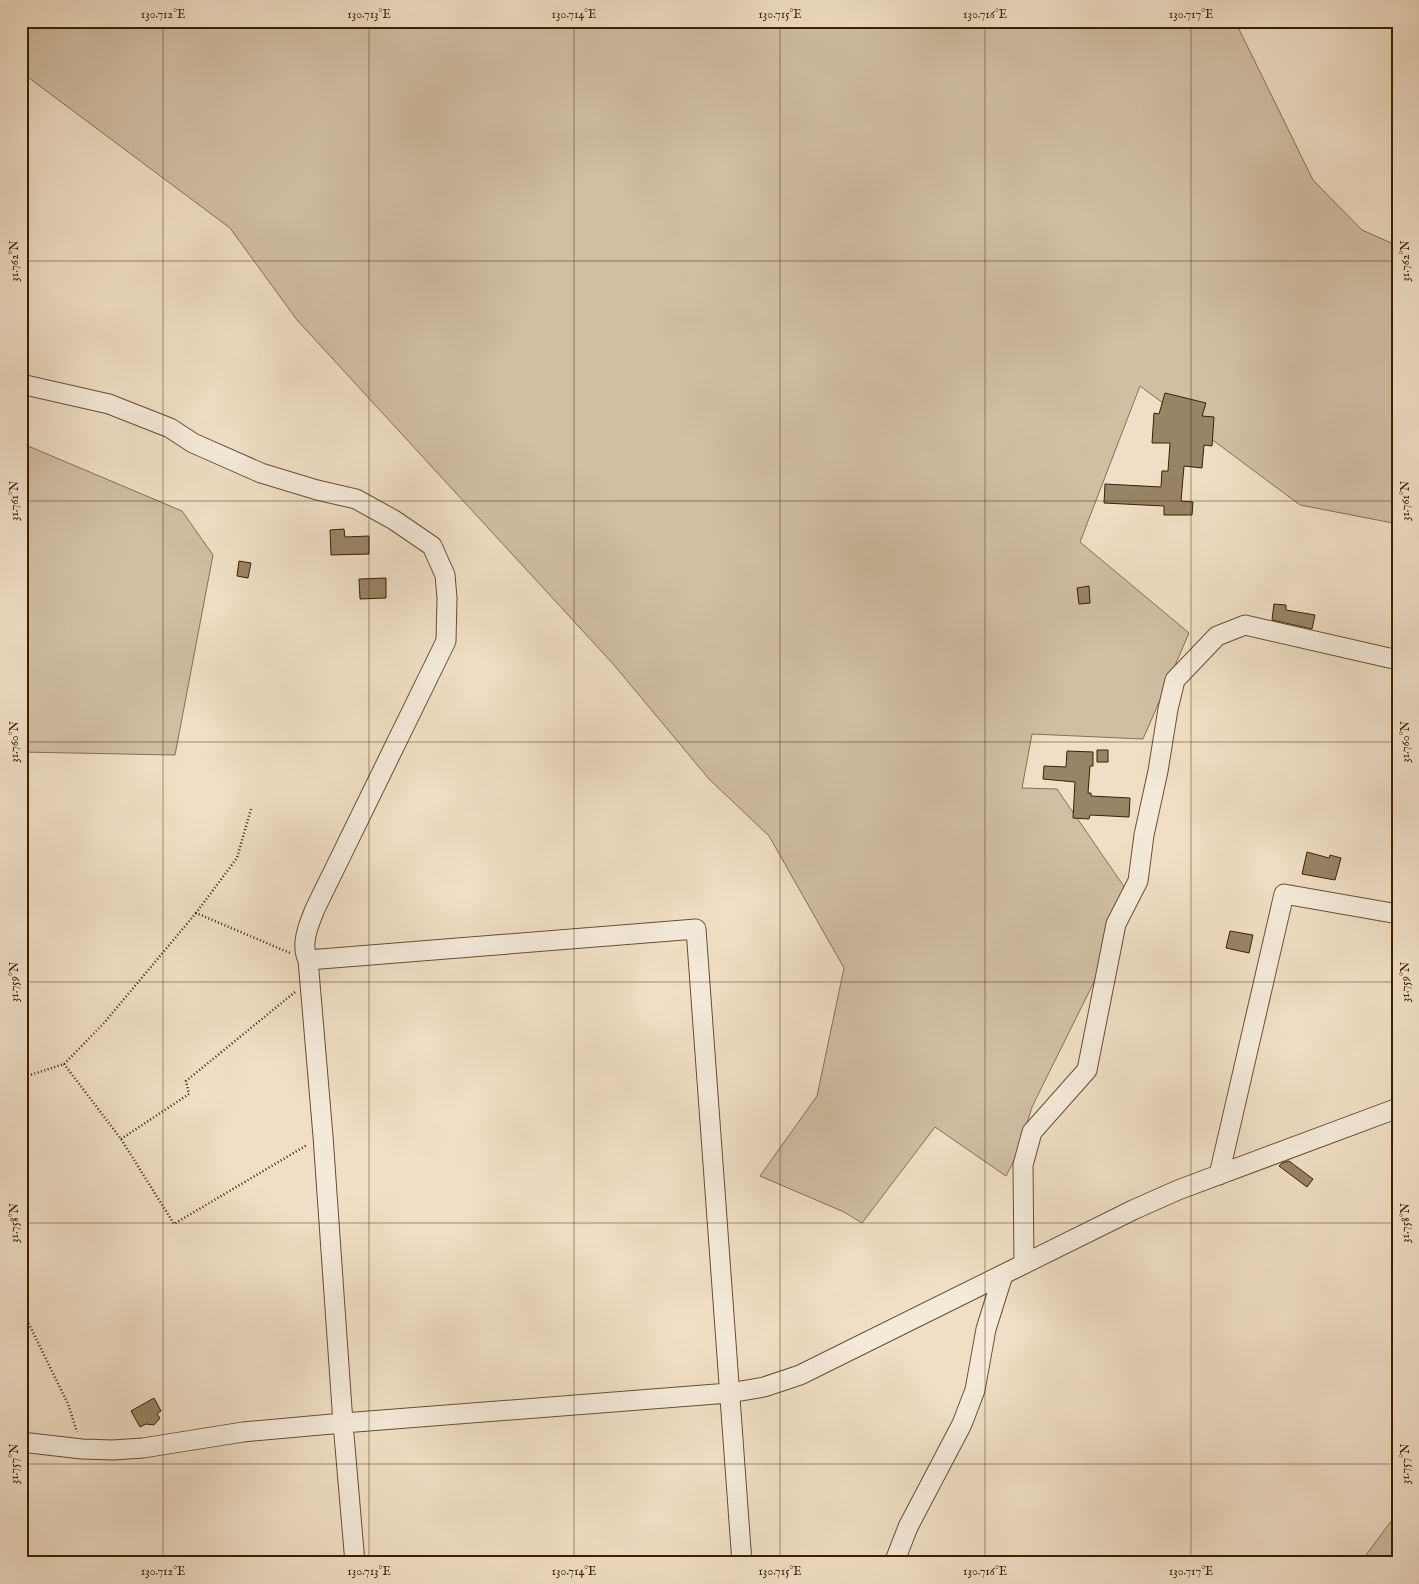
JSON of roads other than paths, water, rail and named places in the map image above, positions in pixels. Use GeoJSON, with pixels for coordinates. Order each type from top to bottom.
{"type":"FeatureCollection","features":[{"type":"Feature","properties":{"kind":"street"},"geometry":{"type":"LineString","coordinates":[[21,384],[108,404],[170,428],[193,443],[261,473],[317,490],[356,499],[394,520],[432,546],[445,575],[447,598],[446,641],[315,909],[308,928],[304,952],[308,960],[323,1136],[343,1423],[355,1563]]}},
{"type":"Feature","properties":{"kind":"street"},"geometry":{"type":"LineString","coordinates":[[1024,1264],[1023,1165],[1032,1132],[1086,1070],[1116,924],[1138,881],[1144,835],[1158,772],[1174,680],[1217,636],[1245,625],[1398,660]]}},
{"type":"Feature","properties":{"kind":"street"},"geometry":{"type":"LineString","coordinates":[[1219,1175],[1284,894],[1398,914]]}},
{"type":"Feature","properties":{"kind":"street"},"geometry":{"type":"LineString","coordinates":[[308,960],[696,929],[742,1563]]}},
{"type":"Feature","properties":{"kind":"street"},"geometry":{"type":"LineString","coordinates":[[21,1442],[82,1449],[114,1450],[143,1448],[243,1432],[729,1394],[764,1387],[800,1375],[1133,1210],[1219,1175],[1398,1108]]}},
{"type":"Feature","properties":{"kind":"street"},"geometry":{"type":"LineString","coordinates":[[894,1563],[908,1526],[962,1424],[975,1390],[986,1329],[1003,1275]]}}]}
